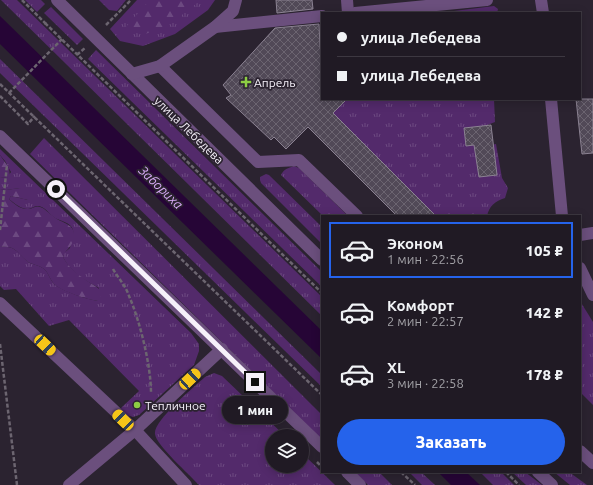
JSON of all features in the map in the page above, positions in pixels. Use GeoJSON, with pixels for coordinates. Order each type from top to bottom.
{"type":"FeatureCollection","features":[{"type":"Feature","properties":{"kind":"street","name":"улица Лебедева"},"geometry":{"type":"LineString","coordinates":[[57,0],[321,259]]}},
{"type":"Feature","properties":{"kind":"street"},"geometry":{"type":"LineString","coordinates":[[132,74],[160,66],[215,27],[233,11],[236,0]]}},
{"type":"Feature","properties":{"kind":"street"},"geometry":{"type":"LineString","coordinates":[[347,0],[348,12]]}},
{"type":"Feature","properties":{"kind":"street"},"geometry":{"type":"LineString","coordinates":[[365,12],[487,0]]}},
{"type":"Feature","properties":{"kind":"street"},"geometry":{"type":"LineString","coordinates":[[541,0],[543,12]]}},
{"type":"Feature","properties":{"kind":"street"},"geometry":{"type":"LineString","coordinates":[[215,27],[321,16]]}},
{"type":"Feature","properties":{"kind":"street"},"geometry":{"type":"LineString","coordinates":[[160,66],[258,162],[299,160],[356,215]]}},
{"type":"Feature","properties":{"kind":"street"},"geometry":{"type":"LineString","coordinates":[[551,100],[562,215]]}},
{"type":"Feature","properties":{"kind":"street"},"geometry":{"type":"LineString","coordinates":[[0,136],[321,446]]}},
{"type":"Feature","properties":{"kind":"street"},"geometry":{"type":"LineString","coordinates":[[581,235],[593,233]]}},
{"type":"Feature","properties":{"kind":"street"},"geometry":{"type":"LineString","coordinates":[[581,270],[593,295]]}},
{"type":"Feature","properties":{"kind":"street"},"geometry":{"type":"LineString","coordinates":[[0,303],[135,430],[186,485]]}},
{"type":"Feature","properties":{"kind":"street"},"geometry":{"type":"LineString","coordinates":[[69,485],[135,430],[222,349]]}},
{"type":"Feature","properties":{"kind":"street"},"geometry":{"type":"LineString","coordinates":[[581,452],[593,463]]}},
{"type":"Feature","properties":{"kind":"street"},"geometry":{"type":"LineString","coordinates":[[348,473],[360,485]]}},
{"type":"Feature","properties":{"kind":"street"},"geometry":{"type":"LineString","coordinates":[[539,473],[552,485]]}},
{"type":"Feature","properties":{"kind":"path"},"geometry":{"type":"LineString","coordinates":[[22,0],[321,292]]}},
{"type":"Feature","properties":{"kind":"path"},"geometry":{"type":"LineString","coordinates":[[9,92],[62,39]]}},
{"type":"Feature","properties":{"kind":"path"},"geometry":{"type":"LineString","coordinates":[[34,117],[9,92],[0,84],[34,117],[321,394]]}},
{"type":"Feature","properties":{"kind":"path"},"geometry":{"type":"LineString","coordinates":[[0,96],[28,124],[34,117]]}},
{"type":"Feature","properties":{"kind":"path"},"geometry":{"type":"LineString","coordinates":[[0,230],[7,165]]}},
{"type":"Feature","properties":{"kind":"path"},"geometry":{"type":"LineString","coordinates":[[110,265],[129,295],[142,338],[151,381],[151,415]]}},
{"type":"Feature","properties":{"kind":"path"},"geometry":{"type":"LineString","coordinates":[[0,344],[17,485]]}},
{"type":"Feature","properties":{"kind":"path"},"geometry":{"type":"LineString","coordinates":[[402,473],[415,485]]}},
{"type":"Feature","properties":{"kind":"path"},"geometry":{"type":"LineString","coordinates":[[507,473],[519,485]]}},
{"type":"Feature","properties":{"kind":"green space"},"geometry":{"type":"Polygon","coordinates":[[[1,0],[17,0],[321,296],[321,315],[1,0]]]}},
{"type":"Feature","properties":{"kind":"green space"},"geometry":{"type":"Polygon","coordinates":[[[25,0],[41,0],[45,4],[37,12],[25,0]]]}},
{"type":"Feature","properties":{"kind":"green space"},"geometry":{"type":"Polygon","coordinates":[[[99,0],[126,0],[117,11],[109,10],[99,0]]]}},
{"type":"Feature","properties":{"kind":"green space"},"geometry":{"type":"Polygon","coordinates":[[[137,0],[215,0],[208,10],[175,34],[143,46],[120,41],[110,29],[137,0]]]}},
{"type":"Feature","properties":{"kind":"green space"},"geometry":{"type":"Polygon","coordinates":[[[150,0],[201,0],[170,24],[143,35],[124,29],[150,0]]]}},
{"type":"Feature","properties":{"kind":"green space"},"geometry":{"type":"Polygon","coordinates":[[[494,6],[498,9],[497,12],[446,12],[494,6]]]}},
{"type":"Feature","properties":{"kind":"green space"},"geometry":{"type":"Polygon","coordinates":[[[51,7],[83,39],[77,45],[44,13],[51,7]]]}},
{"type":"Feature","properties":{"kind":"green space"},"geometry":{"type":"Polygon","coordinates":[[[96,50],[321,271],[321,286],[88,59],[96,50]]]}},
{"type":"Feature","properties":{"kind":"green space"},"geometry":{"type":"Polygon","coordinates":[[[0,59],[321,374],[321,386],[0,73],[0,59]]]}},
{"type":"Feature","properties":{"kind":"green space"},"geometry":{"type":"Polygon","coordinates":[[[346,100],[494,100],[495,122],[482,127],[486,146],[496,144],[502,178],[508,188],[505,198],[493,204],[489,209],[487,215],[435,215],[333,113],[346,100]]]}},
{"type":"Feature","properties":{"kind":"green space"},"geometry":{"type":"Polygon","coordinates":[[[44,138],[321,414],[321,439],[30,154],[44,138]]]}},
{"type":"Feature","properties":{"kind":"green space"},"geometry":{"type":"Polygon","coordinates":[[[0,149],[191,333],[199,344],[199,351],[194,365],[139,415],[133,417],[123,414],[121,408],[139,391],[69,320],[49,326],[16,289],[4,290],[0,286],[0,247],[10,247],[16,250],[28,262],[43,268],[53,283],[59,288],[88,299],[98,301],[99,288],[83,279],[70,267],[63,257],[64,253],[70,248],[73,234],[72,227],[55,218],[47,210],[40,206],[25,209],[9,199],[11,196],[28,200],[20,188],[6,190],[0,189],[0,177],[7,178],[11,172],[0,155],[0,149]]]}},
{"type":"Feature","properties":{"kind":"green space"},"geometry":{"type":"Polygon","coordinates":[[[0,155],[9,168],[10,176],[7,178],[0,177],[0,155]]]}},
{"type":"Feature","properties":{"kind":"green space"},"geometry":{"type":"Polygon","coordinates":[[[294,166],[299,168],[347,215],[322,215],[281,175],[288,168],[294,166]]]}},
{"type":"Feature","properties":{"kind":"green space"},"geometry":{"type":"Polygon","coordinates":[[[266,174],[269,175],[321,226],[321,243],[261,183],[260,177],[266,174]]]}},
{"type":"Feature","properties":{"kind":"green space"},"geometry":{"type":"Polygon","coordinates":[[[20,188],[30,191],[34,196],[28,200],[11,196],[9,199],[15,204],[25,209],[30,209],[37,206],[42,208],[72,228],[74,232],[73,240],[71,246],[63,257],[71,268],[102,291],[98,301],[75,295],[59,288],[53,283],[43,268],[28,262],[13,248],[0,247],[0,189],[6,190],[20,188]]]}},
{"type":"Feature","properties":{"kind":"green space"},"geometry":{"type":"Polygon","coordinates":[[[581,303],[593,322],[593,405],[581,393],[581,303]]]}},
{"type":"Feature","properties":{"kind":"green space"},"geometry":{"type":"Polygon","coordinates":[[[214,373],[222,376],[278,429],[265,429],[265,473],[309,473],[309,460],[335,485],[199,485],[167,452],[155,434],[156,428],[167,413],[205,377],[214,373]]]}},
{"type":"Feature","properties":{"kind":"green space"},"geometry":{"type":"Polygon","coordinates":[[[356,473],[380,473],[392,485],[368,485],[356,473]]]}},
{"type":"Feature","properties":{"kind":"green space"},"geometry":{"type":"Polygon","coordinates":[[[410,473],[422,473],[435,485],[422,485],[410,473]]]}},
{"type":"Feature","properties":{"kind":"green space"},"geometry":{"type":"Polygon","coordinates":[[[481,473],[502,473],[514,485],[493,485],[481,473]]]}},
{"type":"Feature","properties":{"kind":"green space"},"geometry":{"type":"Polygon","coordinates":[[[513,473],[526,473],[542,485],[526,485],[513,473]]]}},
{"type":"Feature","properties":{"kind":"green space"},"geometry":{"type":"Polygon","coordinates":[[[555,473],[570,473],[587,485],[570,485],[555,473]]]}},
{"type":"Feature","properties":{"kind":"water","name":"Забориха"},"geometry":{"type":"Polygon","coordinates":[[[0,16],[321,330],[321,358],[0,44],[0,16]]]}},
{"type":"Feature","properties":{"kind":"water"},"geometry":{"type":"Polygon","coordinates":[[[439,473],[467,473],[480,485],[451,485],[439,473]]]}},
{"type":"Feature","properties":{"kind":"building"},"geometry":{"type":"Polygon","coordinates":[[[276,0],[312,0],[313,9],[277,13],[276,0]]]}},
{"type":"Feature","properties":{"kind":"building"},"geometry":{"type":"Polygon","coordinates":[[[319,24],[321,48],[321,100],[346,100],[333,113],[435,215],[396,215],[308,127],[286,149],[274,137],[271,140],[226,98],[231,95],[223,85],[275,28],[319,24]]]}},
{"type":"Feature","properties":{"kind":"building"},"geometry":{"type":"Polygon","coordinates":[[[593,99],[593,153],[582,154],[576,100],[593,99]]]}},
{"type":"Feature","properties":{"kind":"building"},"geometry":{"type":"Polygon","coordinates":[[[491,125],[497,175],[479,177],[474,145],[466,146],[464,128],[491,125]]]}},
{"type":"Feature","properties":{"kind":"place","name":"Апрель"},"geometry":{"type":"Point","coordinates":[246,82]}},
{"type":"Feature","properties":{"kind":"place","name":"Тепличное"},"geometry":{"type":"Point","coordinates":[137,405]}},
{"type":"Feature","properties":{"kind":"route"},"geometry":{"type":"LineString","coordinates":[[56,189],[255,382]]}}]}
